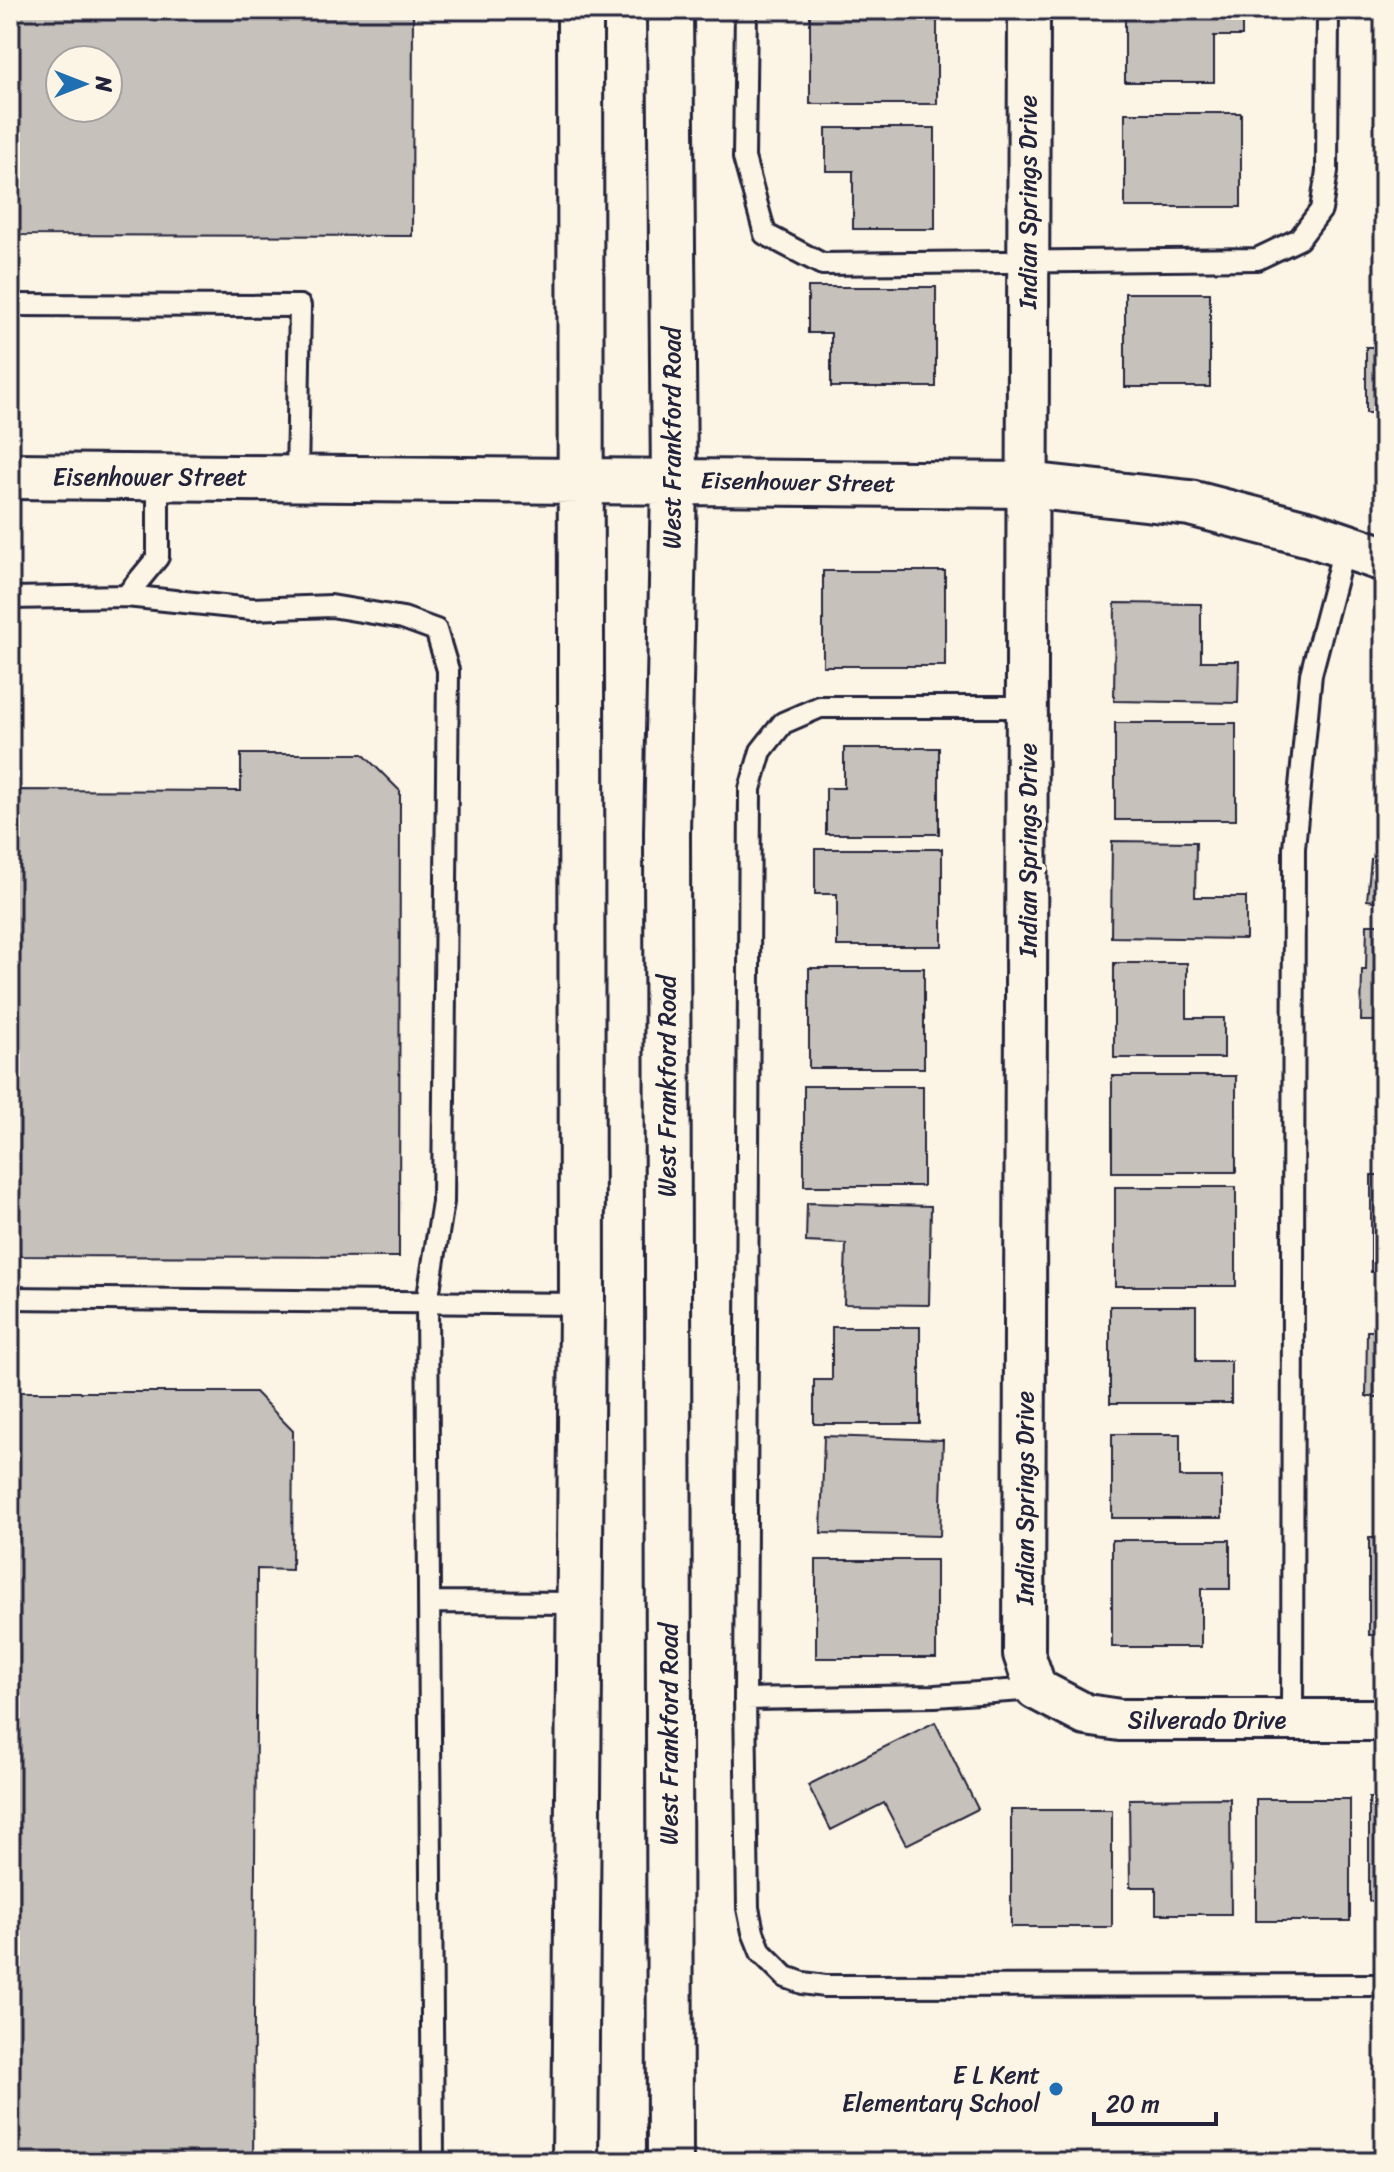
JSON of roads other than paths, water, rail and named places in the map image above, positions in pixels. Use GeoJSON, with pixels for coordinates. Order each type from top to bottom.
{"type":"FeatureCollection","features":[{"type":"Feature","properties":{"kind":"main road"},"geometry":{"type":"LineString","coordinates":[[575,2162],[582,1304],[580,10]]}},
{"type":"Feature","properties":{"kind":"main road","name":"West Frankford Road"},"geometry":{"type":"LineString","coordinates":[[670,10],[674,481],[667,833],[670,2162]]}},
{"type":"Feature","properties":{"kind":"main road","name":"Eisenhower Street"},"geometry":{"type":"LineString","coordinates":[[10,476],[1027,485],[1190,503],[1364,552]]}},
{"type":"Feature","properties":{"kind":"street","name":"Indian Springs Drive"},"geometry":{"type":"LineString","coordinates":[[1029,10],[1024,1654],[1036,1689]]}},
{"type":"Feature","properties":{"kind":"street","name":"Silverado Drive"},"geometry":{"type":"LineString","coordinates":[[1036,1689],[1086,1715],[1120,1720],[1384,1720]]}},
{"type":"Feature","properties":{"kind":"lane"},"geometry":{"type":"LineString","coordinates":[[746,10],[744,158],[765,234],[822,264],[1257,259],[1299,239],[1321,210],[1327,171],[1328,10]]}},
{"type":"Feature","properties":{"kind":"lane"},"geometry":{"type":"LineString","coordinates":[[10,305],[300,306],[297,478]]}},
{"type":"Feature","properties":{"kind":"lane"},"geometry":{"type":"LineString","coordinates":[[126,596],[158,557],[158,477]]}},
{"type":"Feature","properties":{"kind":"lane"},"geometry":{"type":"LineString","coordinates":[[1292,1720],[1294,848],[1311,674],[1364,552]]}},
{"type":"Feature","properties":{"kind":"lane"},"geometry":{"type":"LineString","coordinates":[[10,598],[126,596],[252,609],[331,606],[403,618],[436,630],[448,670],[443,1202],[427,1303],[433,2162]]}},
{"type":"Feature","properties":{"kind":"lane"},"geometry":{"type":"LineString","coordinates":[[1029,707],[820,707],[783,723],[761,751],[750,789],[745,1699],[748,1908],[761,1952],[786,1977],[825,1986],[1384,1985]]}},
{"type":"Feature","properties":{"kind":"lane"},"geometry":{"type":"LineString","coordinates":[[10,1298],[582,1304]]}},
{"type":"Feature","properties":{"kind":"lane"},"geometry":{"type":"LineString","coordinates":[[429,1602],[578,1603]]}},
{"type":"Feature","properties":{"kind":"lane"},"geometry":{"type":"LineString","coordinates":[[745,1699],[935,1696],[1036,1689]]}},
{"type":"Feature","properties":{"kind":"place","name":"E L Kent Elementary School"},"geometry":{"type":"Point","coordinates":[1056,2089]}}]}
